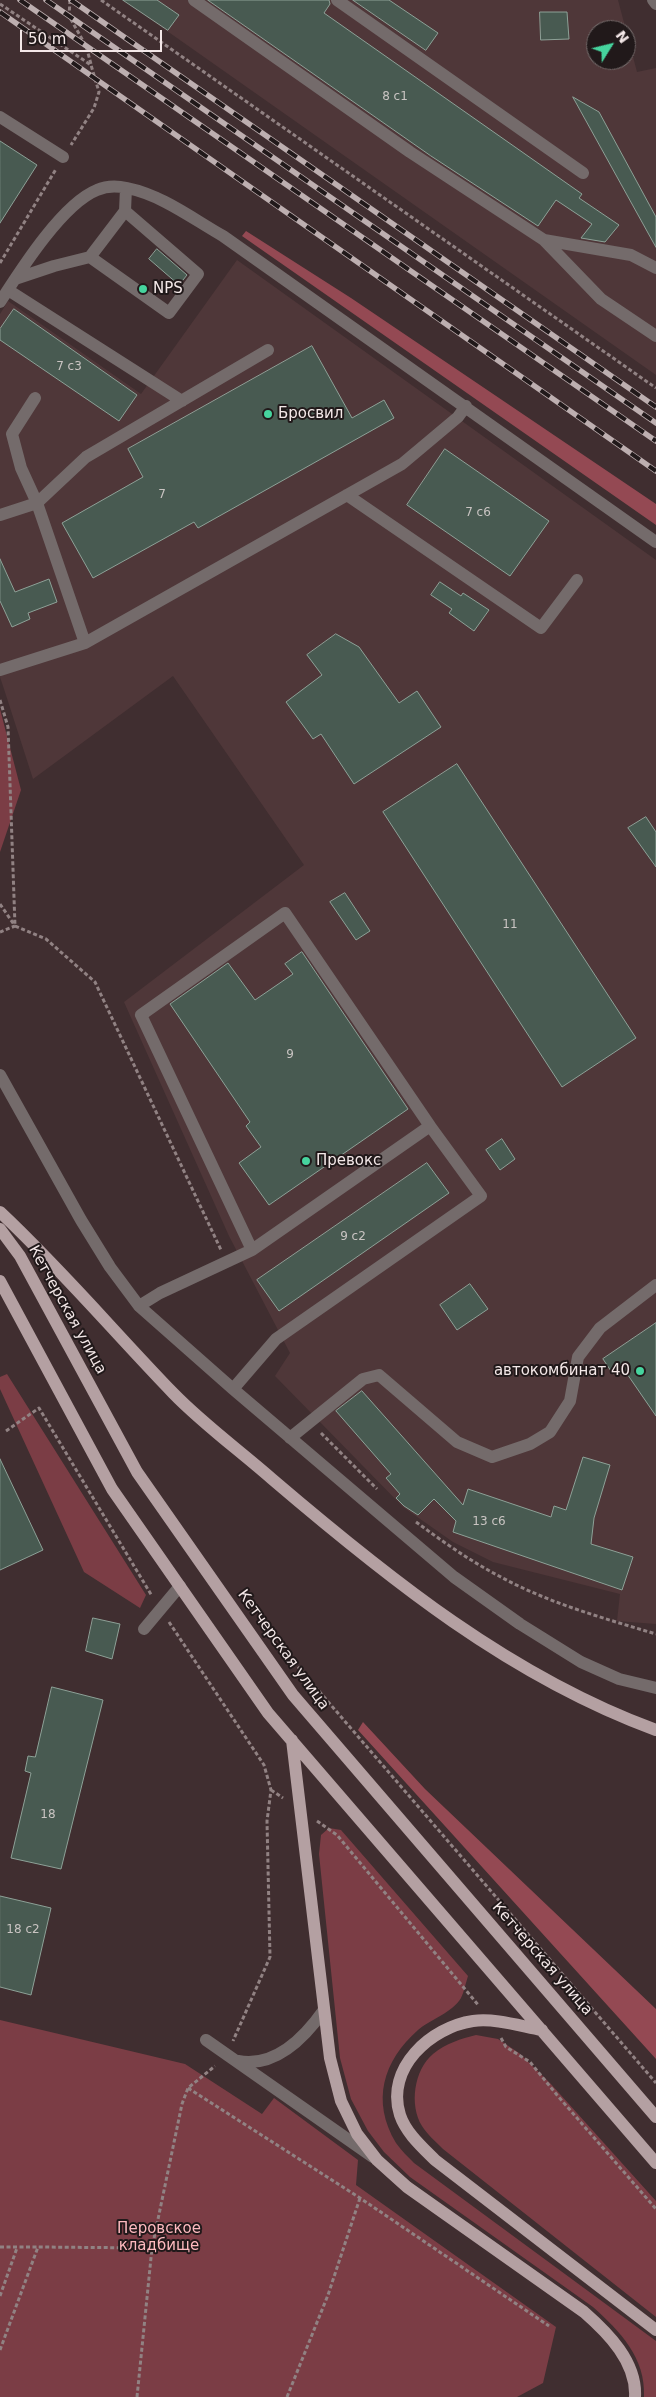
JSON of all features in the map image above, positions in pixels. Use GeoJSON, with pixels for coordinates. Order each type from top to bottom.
{"type":"FeatureCollection","features":[{"type":"Feature","properties":{"kind":"main road"},"geometry":{"type":"LineString","coordinates":[[0,1212],[175,1395],[316,1516],[427,1602],[498,1652],[555,1686],[609,1713],[656,1730]]}},
{"type":"Feature","properties":{"kind":"main road","name":"Кетчерская улица"},"geometry":{"type":"LineString","coordinates":[[0,1229],[20,1256],[137,1472],[293,1695],[656,2117]]}},
{"type":"Feature","properties":{"kind":"main road"},"geometry":{"type":"LineString","coordinates":[[0,1281],[112,1489],[268,1713],[656,2163]]}},
{"type":"Feature","properties":{"kind":"main road"},"geometry":{"type":"LineString","coordinates":[[292,1740],[330,2058],[341,2101],[356,2134],[377,2160],[407,2187],[584,2312],[605,2330],[630,2368],[635,2390],[634,2397]]}},
{"type":"Feature","properties":{"kind":"main road"},"geometry":{"type":"LineString","coordinates":[[542,2030],[491,2021],[475,2021],[453,2026],[414,2053],[403,2069],[398,2091],[400,2114],[412,2137],[435,2160],[656,2330]]}},
{"type":"Feature","properties":{"kind":"lane"},"geometry":{"type":"LineString","coordinates":[[194,0],[410,152],[544,240],[602,299],[656,336]]}},
{"type":"Feature","properties":{"kind":"lane"},"geometry":{"type":"LineString","coordinates":[[337,0],[583,173]]}},
{"type":"Feature","properties":{"kind":"lane"},"geometry":{"type":"LineString","coordinates":[[653,0],[656,4]]}},
{"type":"Feature","properties":{"kind":"lane"},"geometry":{"type":"LineString","coordinates":[[0,117],[63,157]]}},
{"type":"Feature","properties":{"kind":"lane"},"geometry":{"type":"LineString","coordinates":[[0,302],[11,284],[60,220],[75,205],[98,190],[109,187],[126,188],[146,194],[176,208],[223,236],[656,542]]}},
{"type":"Feature","properties":{"kind":"lane"},"geometry":{"type":"LineString","coordinates":[[11,284],[54,266],[90,257],[125,211],[126,188]]}},
{"type":"Feature","properties":{"kind":"lane"},"geometry":{"type":"LineString","coordinates":[[90,257],[169,313],[198,274],[125,211]]}},
{"type":"Feature","properties":{"kind":"lane"},"geometry":{"type":"LineString","coordinates":[[544,240],[631,255],[656,268]]}},
{"type":"Feature","properties":{"kind":"lane"},"geometry":{"type":"LineString","coordinates":[[11,284],[182,401]]}},
{"type":"Feature","properties":{"kind":"lane"},"geometry":{"type":"LineString","coordinates":[[0,515],[37,503],[86,457],[268,350]]}},
{"type":"Feature","properties":{"kind":"lane"},"geometry":{"type":"LineString","coordinates":[[35,398],[12,434],[21,468],[37,503],[85,643]]}},
{"type":"Feature","properties":{"kind":"lane"},"geometry":{"type":"LineString","coordinates":[[0,670],[85,643],[348,495],[402,464],[458,418],[466,406]]}},
{"type":"Feature","properties":{"kind":"lane"},"geometry":{"type":"LineString","coordinates":[[348,495],[541,628],[577,580]]}},
{"type":"Feature","properties":{"kind":"lane"},"geometry":{"type":"LineString","coordinates":[[233,1390],[276,1339],[481,1196],[430,1126],[285,914],[142,1015],[252,1250]]}},
{"type":"Feature","properties":{"kind":"lane"},"geometry":{"type":"LineString","coordinates":[[0,1075],[81,1220],[110,1267],[139,1306],[233,1390],[454,1577],[520,1624],[581,1662],[619,1679],[656,1688]]}},
{"type":"Feature","properties":{"kind":"lane"},"geometry":{"type":"LineString","coordinates":[[139,1306],[160,1293],[252,1250],[430,1126]]}},
{"type":"Feature","properties":{"kind":"lane"},"geometry":{"type":"LineString","coordinates":[[290,1438],[363,1379],[379,1375],[457,1442],[492,1457],[530,1444],[550,1432],[570,1401],[578,1357],[600,1328],[656,1285]]}},
{"type":"Feature","properties":{"kind":"lane"},"geometry":{"type":"LineString","coordinates":[[144,1629],[180,1586]]}},
{"type":"Feature","properties":{"kind":"lane"},"geometry":{"type":"LineString","coordinates":[[231,2057],[249,2063],[280,2054],[312,2028],[324,2010]]}},
{"type":"Feature","properties":{"kind":"lane"},"geometry":{"type":"LineString","coordinates":[[206,2040],[377,2160]]}},
{"type":"Feature","properties":{"kind":"path"},"geometry":{"type":"LineString","coordinates":[[0,263],[94,108],[99,92],[86,46],[69,16],[70,0]]}},
{"type":"Feature","properties":{"kind":"path"},"geometry":{"type":"LineString","coordinates":[[101,0],[656,388]]}},
{"type":"Feature","properties":{"kind":"path"},"geometry":{"type":"LineString","coordinates":[[0,4],[91,65]]}},
{"type":"Feature","properties":{"kind":"path"},"geometry":{"type":"LineString","coordinates":[[0,700],[8,727],[15,926]]}},
{"type":"Feature","properties":{"kind":"path"},"geometry":{"type":"LineString","coordinates":[[0,904],[15,926],[46,939],[95,982],[227,1262]]}},
{"type":"Feature","properties":{"kind":"path"},"geometry":{"type":"LineString","coordinates":[[0,932],[15,926]]}},
{"type":"Feature","properties":{"kind":"path"},"geometry":{"type":"LineString","coordinates":[[6,1431],[39,1408],[160,1609],[264,1765],[271,1790],[267,1821],[270,1957],[231,2057],[188,2088],[182,2104],[152,2248],[137,2397]]}},
{"type":"Feature","properties":{"kind":"path"},"geometry":{"type":"LineString","coordinates":[[310,1422],[379,1490]]}},
{"type":"Feature","properties":{"kind":"path"},"geometry":{"type":"LineString","coordinates":[[411,1518],[498,1576],[542,1596],[606,1619],[656,1634]]}},
{"type":"Feature","properties":{"kind":"path"},"geometry":{"type":"LineString","coordinates":[[275,1640],[656,2084]]}},
{"type":"Feature","properties":{"kind":"path"},"geometry":{"type":"LineString","coordinates":[[271,1790],[337,1835],[491,2021],[506,2047],[530,2062],[656,2209]]}},
{"type":"Feature","properties":{"kind":"path"},"geometry":{"type":"LineString","coordinates":[[188,2088],[360,2198],[549,2326]]}},
{"type":"Feature","properties":{"kind":"path"},"geometry":{"type":"LineString","coordinates":[[287,2397],[328,2295],[360,2198]]}},
{"type":"Feature","properties":{"kind":"path"},"geometry":{"type":"LineString","coordinates":[[0,2247],[152,2248]]}},
{"type":"Feature","properties":{"kind":"path"},"geometry":{"type":"LineString","coordinates":[[0,2296],[18,2248]]}},
{"type":"Feature","properties":{"kind":"path"},"geometry":{"type":"LineString","coordinates":[[0,2350],[38,2248]]}},
{"type":"Feature","properties":{"kind":"shaded area"},"geometry":{"type":"Polygon","coordinates":[[[123,0],[618,0],[623,20],[586,20],[586,70],[636,70],[636,68],[637,72],[656,68],[656,375],[123,0]]]}},
{"type":"Feature","properties":{"kind":"shaded area"},"geometry":{"type":"Polygon","coordinates":[[[246,231],[351,298],[656,504],[656,525],[242,236],[246,231]]]}},
{"type":"Feature","properties":{"kind":"shaded area"},"geometry":{"type":"Polygon","coordinates":[[[237,260],[656,560],[656,1624],[617,1621],[620,1594],[493,1562],[453,1542],[403,1507],[275,1376],[290,1353],[229,1236],[124,1002],[304,865],[173,676],[33,779],[0,677],[0,314],[8,301],[141,394],[237,260]]]}},
{"type":"Feature","properties":{"kind":"shaded area"},"geometry":{"type":"Polygon","coordinates":[[[363,1722],[425,1789],[656,2009],[656,2059],[358,1730],[363,1722]]]}},
{"type":"Feature","properties":{"kind":"green space"},"geometry":{"type":"Polygon","coordinates":[[[0,709],[21,790],[0,852],[0,709]]]}},
{"type":"Feature","properties":{"kind":"green space"},"geometry":{"type":"Polygon","coordinates":[[[7,1374],[146,1595],[140,1608],[84,1572],[0,1389],[0,1377],[7,1374]]]}},
{"type":"Feature","properties":{"kind":"green space"},"geometry":{"type":"Polygon","coordinates":[[[329,1828],[341,1830],[468,1976],[462,1996],[457,2003],[447,2012],[418,2030],[396,2055],[389,2068],[384,2082],[384,2112],[388,2127],[396,2143],[414,2163],[656,2341],[656,2397],[644,2397],[641,2370],[636,2358],[622,2336],[603,2316],[410,2177],[384,2152],[368,2131],[351,2099],[340,2058],[319,1854],[321,1835],[329,1828]]]}},
{"type":"Feature","properties":{"kind":"green space","name":"Перовское кладбище"},"geometry":{"type":"Polygon","coordinates":[[[0,2020],[185,2064],[262,2114],[274,2098],[358,2160],[356,2185],[556,2327],[543,2383],[517,2397],[0,2397],[0,2020]]]}},
{"type":"Feature","properties":{"kind":"green space"},"geometry":{"type":"Polygon","coordinates":[[[476,2035],[498,2039],[519,2053],[550,2083],[656,2201],[656,2317],[443,2149],[422,2126],[418,2118],[415,2098],[421,2069],[433,2054],[443,2047],[476,2035]]]}},
{"type":"Feature","properties":{"kind":"building"},"geometry":{"type":"Polygon","coordinates":[[[123,0],[157,0],[179,15],[168,30],[123,0]]]}},
{"type":"Feature","properties":{"kind":"building"},"geometry":{"type":"Polygon","coordinates":[[[208,0],[329,0],[330,4],[324,13],[582,194],[579,198],[619,225],[605,242],[581,238],[592,224],[556,200],[538,226],[431,156],[208,0]]]}},
{"type":"Feature","properties":{"kind":"building"},"geometry":{"type":"Polygon","coordinates":[[[353,0],[389,0],[438,33],[426,50],[353,0]]]}},
{"type":"Feature","properties":{"kind":"building"},"geometry":{"type":"Polygon","coordinates":[[[540,12],[567,12],[569,39],[541,40],[540,12]]]}},
{"type":"Feature","properties":{"kind":"building"},"geometry":{"type":"Polygon","coordinates":[[[573,97],[599,112],[656,217],[656,247],[573,97]]]}},
{"type":"Feature","properties":{"kind":"building"},"geometry":{"type":"Polygon","coordinates":[[[0,141],[37,165],[0,223],[0,141]]]}},
{"type":"Feature","properties":{"kind":"building"},"geometry":{"type":"Polygon","coordinates":[[[157,249],[187,275],[179,285],[149,259],[157,249]]]}},
{"type":"Feature","properties":{"kind":"building"},"geometry":{"type":"Polygon","coordinates":[[[14,309],[137,395],[119,421],[0,340],[0,329],[14,309]]]}},
{"type":"Feature","properties":{"kind":"building"},"geometry":{"type":"Polygon","coordinates":[[[312,346],[352,418],[384,400],[394,418],[198,528],[194,522],[93,578],[62,523],[143,477],[128,449],[312,346]]]}},
{"type":"Feature","properties":{"kind":"building"},"geometry":{"type":"Polygon","coordinates":[[[445,449],[549,521],[510,576],[407,505],[445,449]]]}},
{"type":"Feature","properties":{"kind":"building"},"geometry":{"type":"Polygon","coordinates":[[[0,559],[15,592],[49,579],[57,602],[28,613],[30,619],[12,627],[0,601],[0,559]]]}},
{"type":"Feature","properties":{"kind":"building"},"geometry":{"type":"Polygon","coordinates":[[[440,582],[461,596],[463,593],[489,610],[474,631],[449,613],[452,609],[431,595],[440,582]]]}},
{"type":"Feature","properties":{"kind":"building"},"geometry":{"type":"Polygon","coordinates":[[[336,634],[359,647],[399,703],[417,691],[441,727],[354,784],[321,734],[313,739],[286,702],[322,675],[307,655],[336,634]]]}},
{"type":"Feature","properties":{"kind":"building"},"geometry":{"type":"Polygon","coordinates":[[[457,764],[636,1038],[562,1087],[383,812],[457,764]]]}},
{"type":"Feature","properties":{"kind":"building"},"geometry":{"type":"Polygon","coordinates":[[[646,817],[656,832],[656,867],[628,828],[646,817]]]}},
{"type":"Feature","properties":{"kind":"building"},"geometry":{"type":"Polygon","coordinates":[[[345,893],[370,931],[356,940],[330,902],[345,893]]]}},
{"type":"Feature","properties":{"kind":"building"},"geometry":{"type":"Polygon","coordinates":[[[302,952],[408,1109],[269,1205],[239,1163],[261,1147],[246,1126],[250,1122],[170,1004],[228,963],[255,1000],[293,974],[285,964],[302,952]]]}},
{"type":"Feature","properties":{"kind":"building"},"geometry":{"type":"Polygon","coordinates":[[[502,1139],[515,1159],[500,1170],[486,1150],[502,1139]]]}},
{"type":"Feature","properties":{"kind":"building"},"geometry":{"type":"Polygon","coordinates":[[[427,1163],[449,1193],[279,1311],[257,1280],[427,1163]]]}},
{"type":"Feature","properties":{"kind":"building"},"geometry":{"type":"Polygon","coordinates":[[[470,1284],[488,1309],[457,1330],[440,1305],[470,1284]]]}},
{"type":"Feature","properties":{"kind":"building","name":"автокомбинат 40"},"geometry":{"type":"Polygon","coordinates":[[[656,1323],[656,1416],[623,1368],[613,1374],[603,1359],[656,1323]]]}},
{"type":"Feature","properties":{"kind":"building"},"geometry":{"type":"Polygon","coordinates":[[[362,1391],[463,1505],[468,1489],[551,1517],[554,1506],[566,1510],[583,1457],[610,1465],[594,1518],[591,1544],[633,1557],[622,1590],[453,1532],[456,1521],[434,1499],[418,1515],[404,1506],[396,1498],[400,1494],[386,1478],[391,1474],[336,1411],[362,1391]]]}},
{"type":"Feature","properties":{"kind":"building"},"geometry":{"type":"Polygon","coordinates":[[[0,1459],[43,1550],[0,1570],[0,1459]]]}},
{"type":"Feature","properties":{"kind":"building"},"geometry":{"type":"Polygon","coordinates":[[[93,1618],[120,1624],[112,1659],[86,1651],[93,1618]]]}},
{"type":"Feature","properties":{"kind":"building"},"geometry":{"type":"Polygon","coordinates":[[[52,1687],[103,1700],[61,1869],[11,1858],[31,1773],[25,1771],[28,1756],[35,1757],[52,1687]]]}},
{"type":"Feature","properties":{"kind":"building"},"geometry":{"type":"Polygon","coordinates":[[[0,1896],[51,1908],[31,1995],[0,1987],[0,1896]]]}},
{"type":"Feature","properties":{"kind":"railway"},"geometry":{"type":"LineString","coordinates":[[20,0],[656,441]]}},
{"type":"Feature","properties":{"kind":"railway"},"geometry":{"type":"LineString","coordinates":[[46,0],[656,423]]}},
{"type":"Feature","properties":{"kind":"railway"},"geometry":{"type":"LineString","coordinates":[[71,0],[656,407]]}},
{"type":"Feature","properties":{"kind":"railway"},"geometry":{"type":"LineString","coordinates":[[0,12],[656,471]]}},
{"type":"Feature","properties":{"kind":"place","name":"NPS"},"geometry":{"type":"Point","coordinates":[143,289]}},
{"type":"Feature","properties":{"kind":"place","name":"Бросвил"},"geometry":{"type":"Point","coordinates":[268,414]}},
{"type":"Feature","properties":{"kind":"place","name":"Превокс"},"geometry":{"type":"Point","coordinates":[306,1161]}},
{"type":"Feature","properties":{"kind":"place","name":"автокомбинат 40"},"geometry":{"type":"Point","coordinates":[640,1371]}}]}
